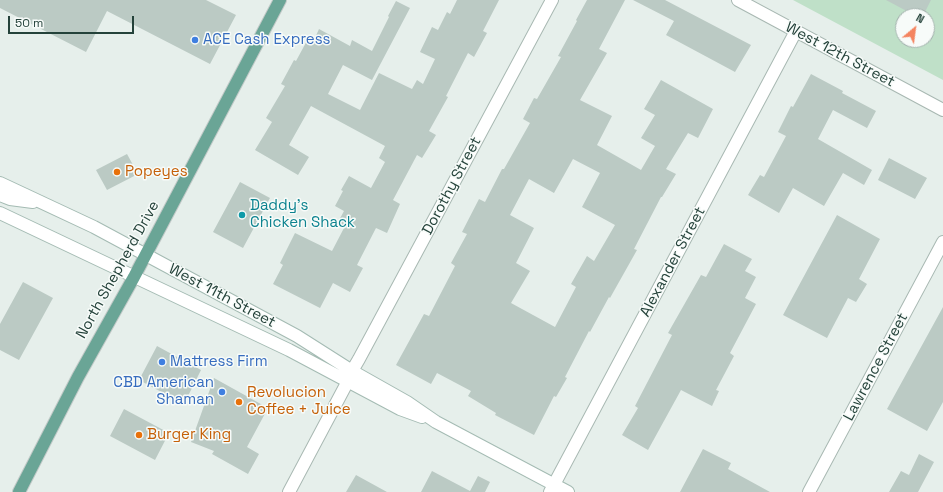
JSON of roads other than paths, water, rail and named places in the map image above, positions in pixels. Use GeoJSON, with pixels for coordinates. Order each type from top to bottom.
{"type":"FeatureCollection","features":[{"type":"Feature","properties":{"kind":"main road","name":"North Shepherd Drive"},"geometry":{"type":"LineString","coordinates":[[19,492],[78,376],[134,277],[280,0]]}},
{"type":"Feature","properties":{"kind":"street","name":"Dorothy Street"},"geometry":{"type":"LineString","coordinates":[[289,492],[552,0]]}},
{"type":"Feature","properties":{"kind":"street","name":"West 12th Street"},"geometry":{"type":"LineString","coordinates":[[738,0],[943,110]]}},
{"type":"Feature","properties":{"kind":"street","name":"Alexander Street"},"geometry":{"type":"LineString","coordinates":[[552,488],[796,31]]}},
{"type":"Feature","properties":{"kind":"street","name":"West 11th Street"},"geometry":{"type":"LineString","coordinates":[[0,183],[94,227],[297,336],[350,376],[400,409],[436,422],[552,488],[568,492]]}},
{"type":"Feature","properties":{"kind":"street"},"geometry":{"type":"LineString","coordinates":[[0,195],[10,199],[46,204]]}},
{"type":"Feature","properties":{"kind":"street","name":"West 11th Street"},"geometry":{"type":"LineString","coordinates":[[0,213],[289,350],[350,376]]}},
{"type":"Feature","properties":{"kind":"street","name":"Lawrence Street"},"geometry":{"type":"LineString","coordinates":[[809,492],[943,242]]}},
{"type":"Feature","properties":{"kind":"place","name":"ACE Cash Express"},"geometry":{"type":"Point","coordinates":[195,40]}},
{"type":"Feature","properties":{"kind":"place","name":"Popeyes"},"geometry":{"type":"Point","coordinates":[117,172]}},
{"type":"Feature","properties":{"kind":"place","name":"Daddy's Chicken Shack"},"geometry":{"type":"Point","coordinates":[242,215]}},
{"type":"Feature","properties":{"kind":"place","name":"Mattress Firm"},"geometry":{"type":"Point","coordinates":[162,362]}},
{"type":"Feature","properties":{"kind":"place","name":"CBD American Shaman"},"geometry":{"type":"Point","coordinates":[222,392]}},
{"type":"Feature","properties":{"kind":"place","name":"Revolucion Coffee + Juice"},"geometry":{"type":"Point","coordinates":[239,402]}},
{"type":"Feature","properties":{"kind":"place","name":"Burger King"},"geometry":{"type":"Point","coordinates":[139,435]}}]}
